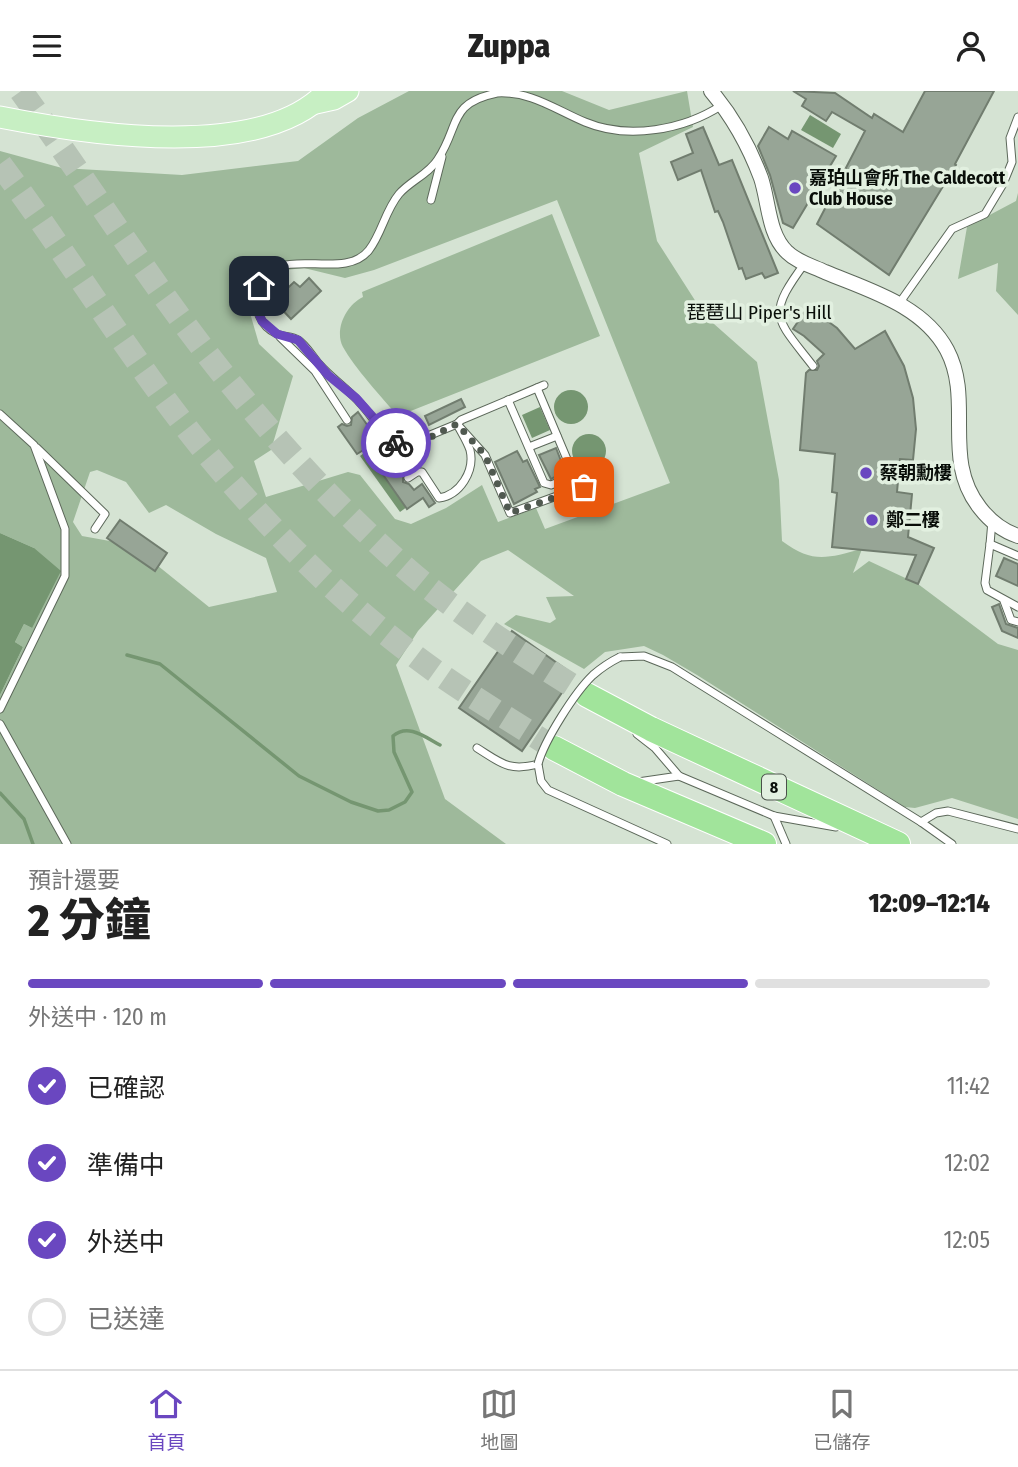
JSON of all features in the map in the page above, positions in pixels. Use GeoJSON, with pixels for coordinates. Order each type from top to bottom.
{"type":"FeatureCollection","features":[{"type":"Feature","properties":{"kind":"highway","name":"8"},"geometry":{"type":"LineString","coordinates":[[587,695],[651,729],[880,839],[898,844]]}},
{"type":"Feature","properties":{"kind":"highway"},"geometry":{"type":"LineString","coordinates":[[546,756],[623,784],[764,844]]}},
{"type":"Feature","properties":{"kind":"main road"},"geometry":{"type":"LineString","coordinates":[[0,117],[99,131],[204,137],[269,126],[322,97],[334,99],[348,91]]}},
{"type":"Feature","properties":{"kind":"street"},"geometry":{"type":"LineString","coordinates":[[712,91],[740,131],[754,161],[775,235],[787,252],[805,263],[902,305],[932,329],[940,339],[953,362],[958,387],[961,471],[969,494],[992,521],[1018,536]]}},
{"type":"Feature","properties":{"kind":"lane"},"geometry":{"type":"LineString","coordinates":[[431,200],[443,150],[454,123],[466,104],[500,92],[531,94],[583,121],[603,129],[623,132],[662,128],[692,121],[704,117],[722,104]]}},
{"type":"Feature","properties":{"kind":"lane"},"geometry":{"type":"LineString","coordinates":[[902,305],[903,298],[952,229],[985,214],[1012,162],[1010,138],[1018,117]]}},
{"type":"Feature","properties":{"kind":"lane"},"geometry":{"type":"LineString","coordinates":[[347,420],[315,371],[262,321],[257,311],[257,294],[270,270],[280,266],[341,264],[367,253],[392,204],[409,184],[431,168],[443,150]]}},
{"type":"Feature","properties":{"kind":"lane"},"geometry":{"type":"LineString","coordinates":[[805,263],[780,300],[779,316],[786,331],[813,366]]}},
{"type":"Feature","properties":{"kind":"lane"},"geometry":{"type":"LineString","coordinates":[[277,334],[298,340],[328,375],[356,398],[388,437],[399,445],[411,444],[461,420],[508,400],[541,386],[572,471],[569,478],[551,485],[544,483],[508,400]]}},
{"type":"Feature","properties":{"kind":"lane"},"geometry":{"type":"LineString","coordinates":[[0,414],[104,515],[95,529]]}},
{"type":"Feature","properties":{"kind":"lane"},"geometry":{"type":"LineString","coordinates":[[408,478],[422,472],[439,498],[455,492],[468,476],[470,456],[457,424]]}},
{"type":"Feature","properties":{"kind":"lane"},"geometry":{"type":"LineString","coordinates":[[457,424],[485,455],[510,513],[601,480]]}},
{"type":"Feature","properties":{"kind":"lane"},"geometry":{"type":"LineString","coordinates":[[529,447],[557,436]]}},
{"type":"Feature","properties":{"kind":"lane"},"geometry":{"type":"LineString","coordinates":[[0,709],[65,576],[65,529],[34,445]]}},
{"type":"Feature","properties":{"kind":"lane"},"geometry":{"type":"LineString","coordinates":[[992,521],[985,583],[987,590],[1018,607]]}},
{"type":"Feature","properties":{"kind":"lane"},"geometry":{"type":"LineString","coordinates":[[990,544],[1018,556]]}},
{"type":"Feature","properties":{"kind":"lane"},"geometry":{"type":"LineString","coordinates":[[1003,601],[1012,619],[1018,622]]}},
{"type":"Feature","properties":{"kind":"lane"},"geometry":{"type":"LineString","coordinates":[[546,756],[541,750],[582,687],[606,665],[620,657],[644,656],[672,667],[952,844]]}},
{"type":"Feature","properties":{"kind":"lane"},"geometry":{"type":"LineString","coordinates":[[587,695],[654,748],[679,776],[774,816],[880,839]]}},
{"type":"Feature","properties":{"kind":"lane"},"geometry":{"type":"LineString","coordinates":[[0,724],[67,844]]}},
{"type":"Feature","properties":{"kind":"lane"},"geometry":{"type":"LineString","coordinates":[[477,748],[511,768],[522,768],[546,756]]}},
{"type":"Feature","properties":{"kind":"lane"},"geometry":{"type":"LineString","coordinates":[[546,756],[541,781],[548,790],[667,844]]}},
{"type":"Feature","properties":{"kind":"lane"},"geometry":{"type":"LineString","coordinates":[[623,784],[679,776]]}},
{"type":"Feature","properties":{"kind":"lane"},"geometry":{"type":"LineString","coordinates":[[921,822],[936,813],[948,811],[1018,829]]}},
{"type":"Feature","properties":{"kind":"lane"},"geometry":{"type":"LineString","coordinates":[[774,816],[786,844]]}},
{"type":"Feature","properties":{"kind":"shaded area"},"geometry":{"type":"Polygon","coordinates":[[[409,91],[562,91],[609,110],[687,91],[693,127],[639,153],[657,241],[705,316],[757,362],[779,480],[782,541],[803,553],[820,557],[862,549],[853,573],[869,561],[918,584],[998,644],[1018,650],[1018,819],[952,798],[915,808],[905,807],[697,675],[644,646],[605,652],[584,669],[504,624],[516,615],[550,623],[556,619],[546,597],[574,596],[508,550],[481,561],[418,631],[396,665],[445,799],[506,844],[0,844],[0,695],[23,647],[15,642],[24,624],[32,628],[34,548],[0,533],[0,151],[62,168],[182,175],[298,161],[358,118],[409,91]],[[557,200],[374,270],[345,278],[304,268],[262,268],[248,291],[250,313],[259,344],[293,376],[271,450],[254,461],[266,497],[348,472],[360,475],[395,519],[411,524],[446,508],[482,485],[498,522],[536,508],[545,529],[670,483],[557,200]],[[97,470],[90,472],[73,522],[82,536],[132,545],[209,607],[277,592],[266,558],[216,534],[166,505],[149,513],[126,482],[97,470]]]}},
{"type":"Feature","properties":{"kind":"shaded area"},"geometry":{"type":"Polygon","coordinates":[[[810,115],[841,134],[833,148],[801,130],[810,115]]]}},
{"type":"Feature","properties":{"kind":"shaded area"},"geometry":{"type":"Polygon","coordinates":[[[1018,193],[1018,315],[996,291],[998,263],[958,279],[967,227],[1016,201],[1018,193]]]}},
{"type":"Feature","properties":{"kind":"shaded area"},"geometry":{"type":"Polygon","coordinates":[[[552,214],[600,336],[398,416],[361,373],[343,347],[341,326],[351,306],[363,297],[362,292],[552,214]]]}},
{"type":"Feature","properties":{"kind":"shaded area"},"geometry":{"type":"Polygon","coordinates":[[[571,390],[583,395],[588,407],[583,419],[571,424],[559,419],[554,407],[559,395],[571,390]]]}},
{"type":"Feature","properties":{"kind":"shaded area"},"geometry":{"type":"Polygon","coordinates":[[[540,407],[550,430],[532,438],[522,415],[540,407]]]}},
{"type":"Feature","properties":{"kind":"shaded area"},"geometry":{"type":"Polygon","coordinates":[[[589,434],[601,439],[606,451],[601,463],[589,468],[577,463],[572,451],[577,439],[589,434]]]}},
{"type":"Feature","properties":{"kind":"shaded area"},"geometry":{"type":"Polygon","coordinates":[[[371,448],[411,504],[400,512],[360,456],[371,448]]]}},
{"type":"Feature","properties":{"kind":"shaded area"},"geometry":{"type":"Polygon","coordinates":[[[0,533],[34,548],[61,571],[32,628],[24,624],[15,642],[23,647],[0,695],[0,533]]]}},
{"type":"Feature","properties":{"kind":"building"},"geometry":{"type":"Polygon","coordinates":[[[793,91],[835,93],[872,118],[874,114],[903,132],[925,91],[994,91],[956,165],[889,275],[817,224],[865,131],[832,112],[826,121],[802,106],[806,99],[793,91]]]}},
{"type":"Feature","properties":{"kind":"building"},"geometry":{"type":"Polygon","coordinates":[[[703,127],[719,165],[732,160],[778,273],[765,278],[762,273],[746,279],[742,268],[739,269],[718,211],[715,212],[701,170],[678,180],[671,162],[693,153],[686,134],[703,127]]]}},
{"type":"Feature","properties":{"kind":"building","name":"嘉珀山會所 The Caldecott Club House"},"geometry":{"type":"Polygon","coordinates":[[[769,127],[788,139],[792,131],[836,156],[793,228],[783,223],[770,175],[758,146],[769,127]]]}},
{"type":"Feature","properties":{"kind":"building"},"geometry":{"type":"Polygon","coordinates":[[[309,278],[321,291],[291,319],[274,301],[294,282],[300,287],[309,278]]]}},
{"type":"Feature","properties":{"kind":"building"},"geometry":{"type":"Polygon","coordinates":[[[808,307],[837,328],[855,349],[885,331],[904,366],[913,398],[916,429],[913,460],[900,459],[897,492],[912,494],[908,537],[934,548],[918,584],[906,579],[916,555],[832,547],[837,493],[832,492],[835,454],[800,450],[806,373],[809,370],[817,370],[817,361],[824,354],[793,329],[808,307]]]}},
{"type":"Feature","properties":{"kind":"building"},"geometry":{"type":"Polygon","coordinates":[[[461,399],[465,407],[429,425],[425,416],[461,399]]]}},
{"type":"Feature","properties":{"kind":"building"},"geometry":{"type":"Polygon","coordinates":[[[358,412],[403,475],[403,482],[414,490],[422,484],[435,503],[429,507],[423,498],[407,509],[365,449],[357,454],[338,427],[342,424],[351,425],[352,417],[358,412]]]}},
{"type":"Feature","properties":{"kind":"building"},"geometry":{"type":"Polygon","coordinates":[[[556,448],[565,471],[551,479],[539,455],[556,448]]]}},
{"type":"Feature","properties":{"kind":"building"},"geometry":{"type":"Polygon","coordinates":[[[517,451],[523,462],[527,460],[540,487],[535,489],[537,492],[514,504],[495,462],[517,451]]]}},
{"type":"Feature","properties":{"kind":"building"},"geometry":{"type":"Polygon","coordinates":[[[120,520],[167,553],[155,571],[107,538],[120,520]]]}},
{"type":"Feature","properties":{"kind":"building"},"geometry":{"type":"Polygon","coordinates":[[[1004,558],[1018,564],[1018,586],[996,576],[1004,558]]]}},
{"type":"Feature","properties":{"kind":"building"},"geometry":{"type":"Polygon","coordinates":[[[999,604],[1006,624],[1018,628],[1018,638],[1002,631],[992,607],[999,604]]]}},
{"type":"Feature","properties":{"kind":"building"},"geometry":{"type":"Polygon","coordinates":[[[512,631],[574,675],[522,751],[459,708],[512,631]]]}},
{"type":"Feature","properties":{"kind":"waterway"},"geometry":{"type":"LineString","coordinates":[[127,655],[160,664],[299,776],[351,802],[378,811],[389,810],[405,802],[412,792],[394,752],[393,736],[399,732],[411,731],[440,745]]}},
{"type":"Feature","properties":{"kind":"waterway"},"geometry":{"type":"LineString","coordinates":[[0,793],[24,819],[33,844]]}},
{"type":"Feature","properties":{"kind":"tunnel"},"geometry":{"type":"LineString","coordinates":[[21,91],[203,349],[291,455],[356,522],[423,583],[491,633],[587,695]]}},
{"type":"Feature","properties":{"kind":"tunnel"},"geometry":{"type":"LineString","coordinates":[[0,164],[177,415],[230,481],[284,540],[343,597],[405,649],[554,748]]}},
{"type":"Feature","properties":{"kind":"way so far"},"geometry":{"type":"LineString","coordinates":[[396,443],[411,444],[457,424],[485,455],[510,513],[584,487]]}},
{"type":"Feature","properties":{"kind":"place","name":"嘉珀山會所 The Caldecott Club House"},"geometry":{"type":"Point","coordinates":[795,188]}},
{"type":"Feature","properties":{"kind":"place","name":"蔡朝勳樓"},"geometry":{"type":"Point","coordinates":[866,473]}},
{"type":"Feature","properties":{"kind":"place","name":"鄭二樓"},"geometry":{"type":"Point","coordinates":[872,520]}},
{"type":"Feature","properties":{"kind":"district","name":"琵琶山 Piper's Hill"},"geometry":{"type":"Point","coordinates":[759,312]}},
{"type":"Feature","properties":{"kind":"route"},"geometry":{"type":"LineString","coordinates":[[259,286],[256,306],[262,321],[277,334],[298,340],[328,375],[356,398],[396,443]]}}]}
